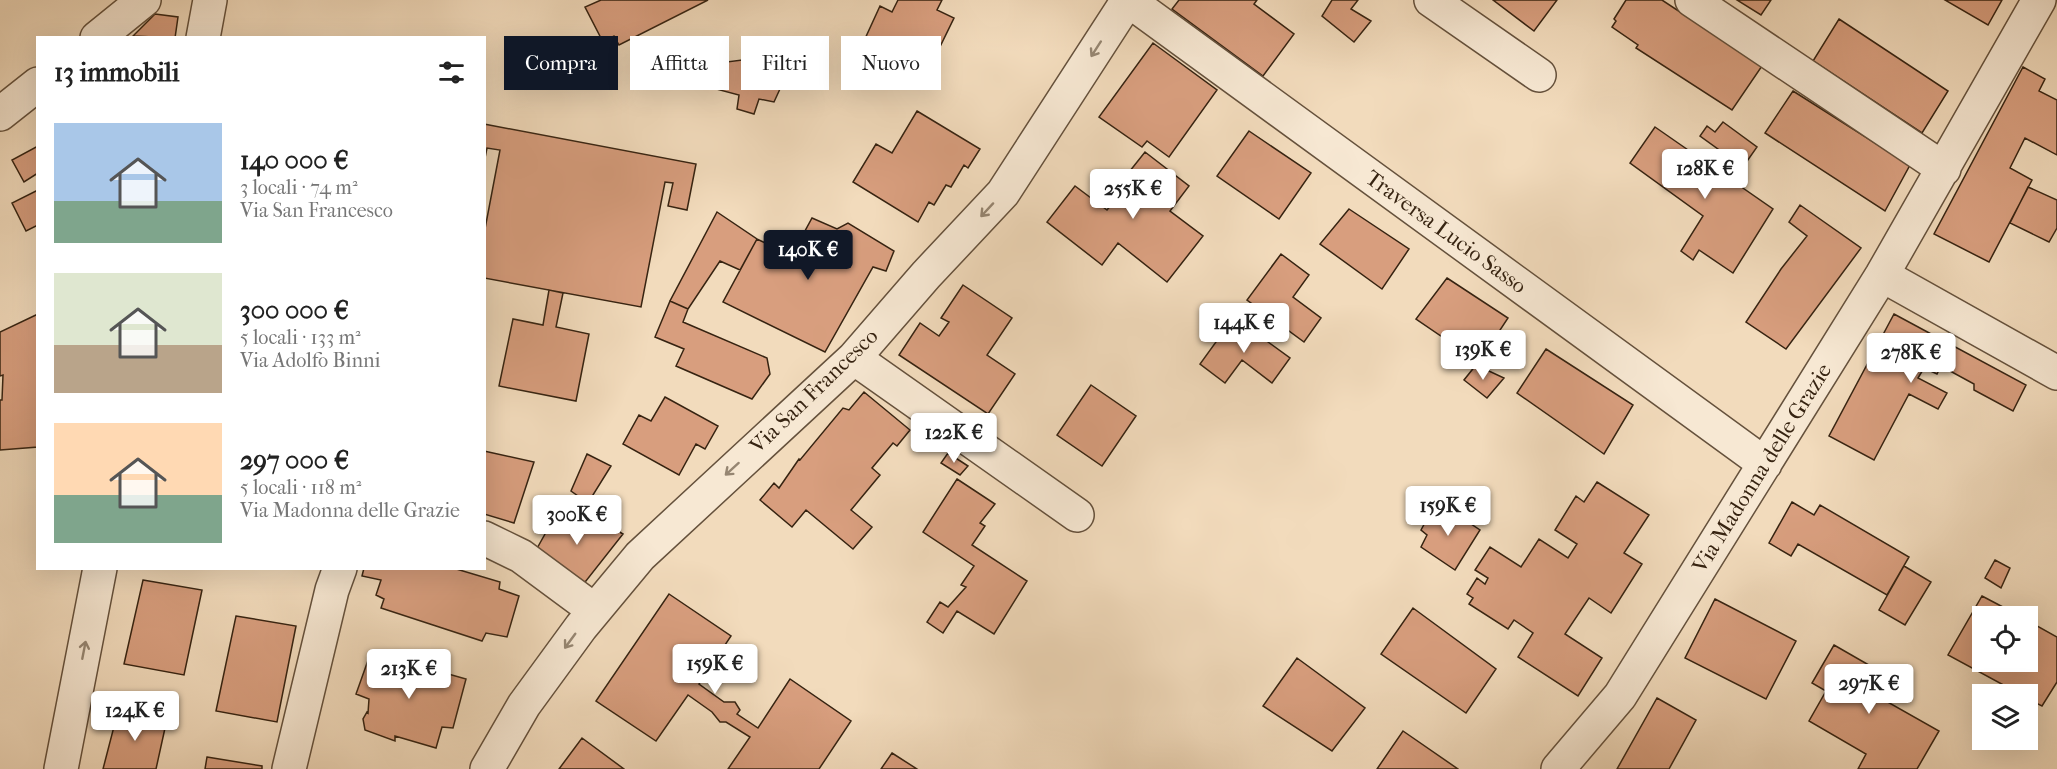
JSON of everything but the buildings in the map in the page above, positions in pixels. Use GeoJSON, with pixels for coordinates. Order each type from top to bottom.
{"type":"FeatureCollection","features":[{"type":"Feature","properties":{"kind":"street"},"geometry":{"type":"LineString","coordinates":[[99,36],[144,0]]}},
{"type":"Feature","properties":{"kind":"street"},"geometry":{"type":"LineString","coordinates":[[203,36],[210,0]]}},
{"type":"Feature","properties":{"kind":"street","name":"Via San Francesco"},"geometry":{"type":"LineString","coordinates":[[487,769],[524,705],[594,610],[640,556],[854,358],[926,275],[1003,193],[1128,0]]}},
{"type":"Feature","properties":{"kind":"street","name":"Traversa Lucio Sasso"},"geometry":{"type":"LineString","coordinates":[[1128,0],[1765,464]]}},
{"type":"Feature","properties":{"kind":"street"},"geometry":{"type":"LineString","coordinates":[[1431,0],[1539,75]]}},
{"type":"Feature","properties":{"kind":"street"},"geometry":{"type":"LineString","coordinates":[[1692,0],[1944,169]]}},
{"type":"Feature","properties":{"kind":"street","name":"Via Madonna delle Grazie"},"geometry":{"type":"LineString","coordinates":[[1558,769],[1620,696],[1882,275],[2039,0]]}},
{"type":"Feature","properties":{"kind":"street"},"geometry":{"type":"LineString","coordinates":[[0,114],[36,86]]}},
{"type":"Feature","properties":{"kind":"street"},"geometry":{"type":"LineString","coordinates":[[1882,275],[2057,373]]}},
{"type":"Feature","properties":{"kind":"street"},"geometry":{"type":"LineString","coordinates":[[854,358],[1077,515]]}},
{"type":"Feature","properties":{"kind":"street"},"geometry":{"type":"LineString","coordinates":[[486,539],[521,556],[594,610]]}},
{"type":"Feature","properties":{"kind":"street"},"geometry":{"type":"LineString","coordinates":[[61,769],[100,570]]}},
{"type":"Feature","properties":{"kind":"street"},"geometry":{"type":"LineString","coordinates":[[289,769],[332,590],[339,570]]}}]}
